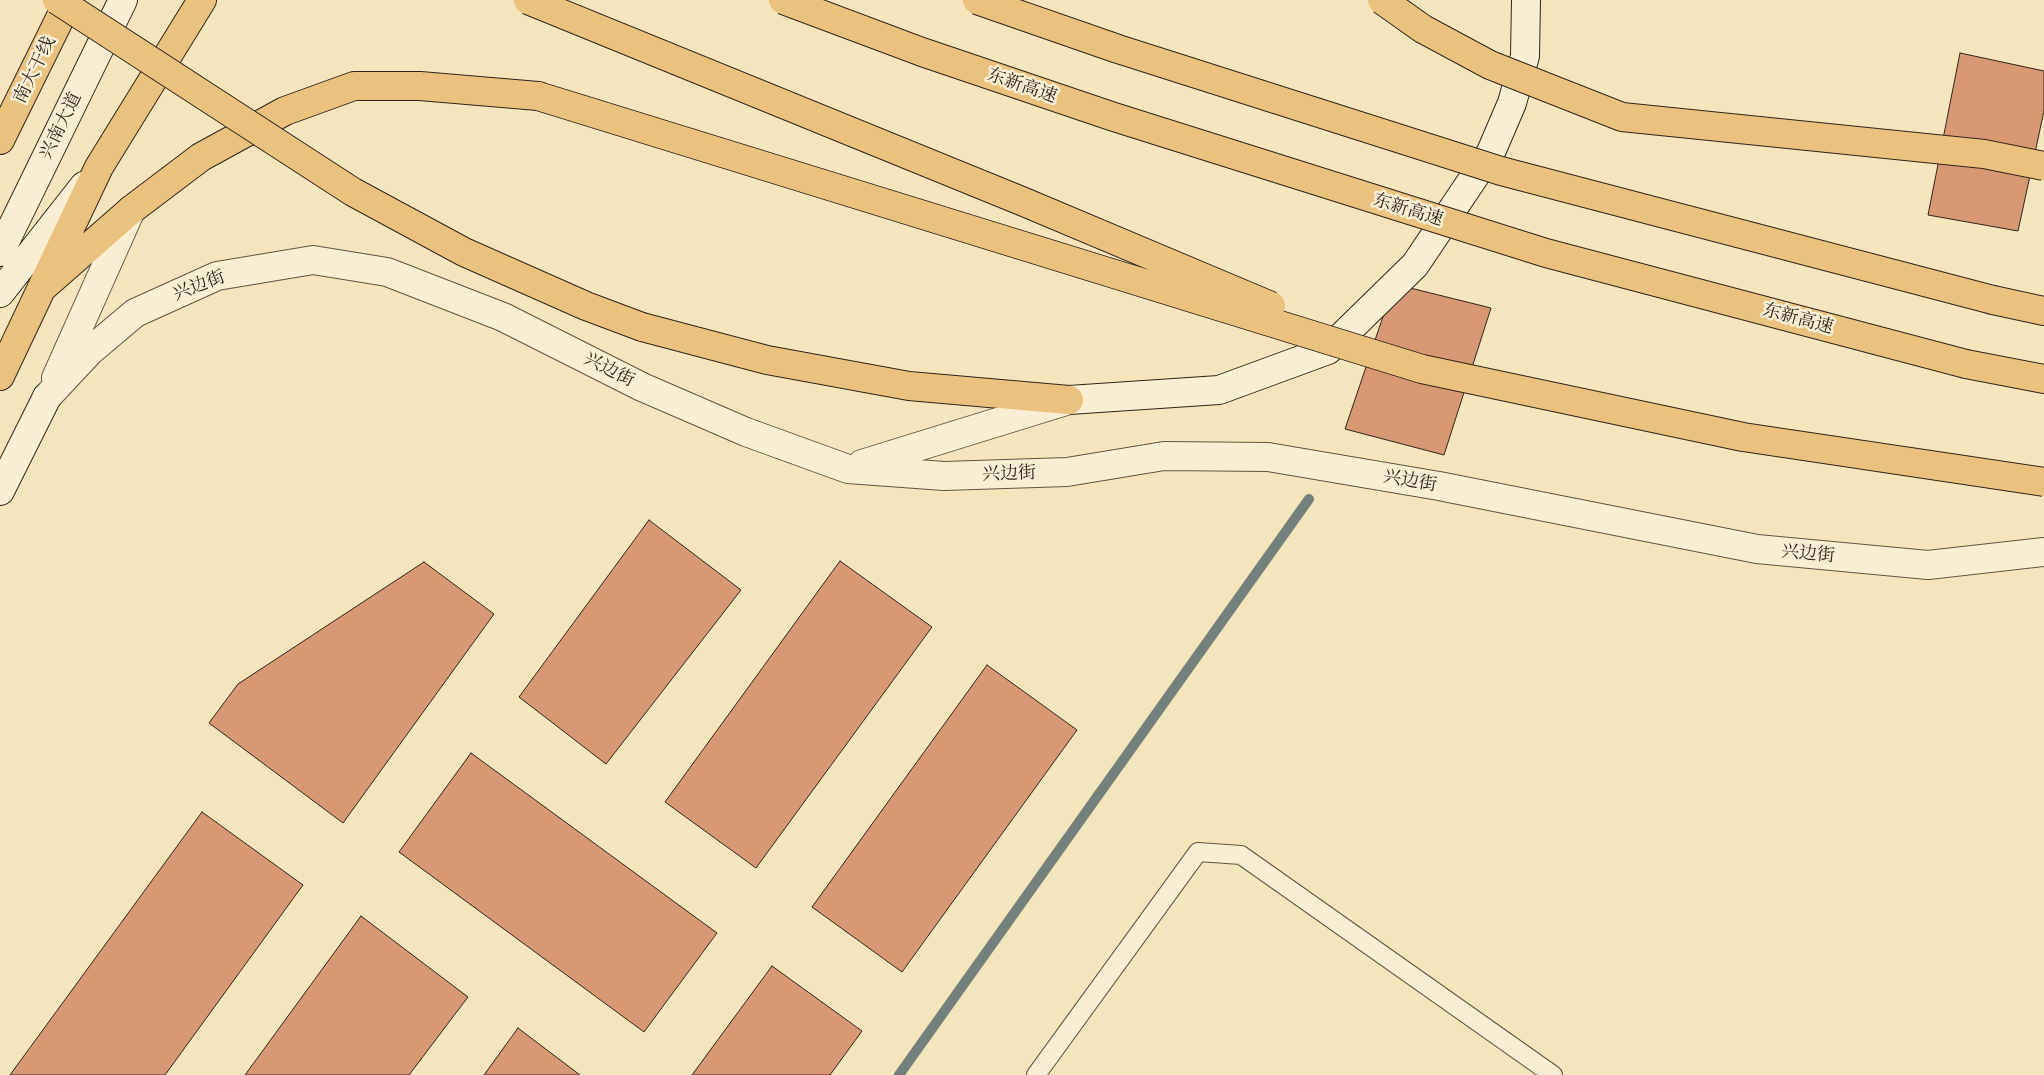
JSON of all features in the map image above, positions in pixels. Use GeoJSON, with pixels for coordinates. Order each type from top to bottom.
{"type":"FeatureCollection","features":[{"type":"Feature","properties":{"kind":"highway"},"geometry":{"type":"LineString","coordinates":[[57,0],[353,192],[464,252],[586,306],[642,327],[767,360],[910,386],[1069,400]]}},
{"type":"Feature","properties":{"kind":"highway","name":"南大干线"},"geometry":{"type":"LineString","coordinates":[[0,140],[69,0]]}},
{"type":"Feature","properties":{"kind":"highway"},"geometry":{"type":"LineString","coordinates":[[0,376],[99,167],[202,0]]}},
{"type":"Feature","properties":{"kind":"highway"},"geometry":{"type":"LineString","coordinates":[[528,0],[1024,202],[1422,369]]}},
{"type":"Feature","properties":{"kind":"highway","name":"东新高速"},"geometry":{"type":"LineString","coordinates":[[784,0],[922,52],[1105,114],[1546,252],[1966,364],[2044,378]]}},
{"type":"Feature","properties":{"kind":"highway"},"geometry":{"type":"LineString","coordinates":[[977,0],[1127,52],[1500,171],[1993,300],[2044,311]]}},
{"type":"Feature","properties":{"kind":"highway"},"geometry":{"type":"LineString","coordinates":[[1382,0],[1423,29],[1490,65],[1622,117],[1984,154],[2044,166]]}},
{"type":"Feature","properties":{"kind":"highway"},"geometry":{"type":"LineString","coordinates":[[42,288],[130,210],[201,157],[285,111],[354,86],[420,86],[538,96],[1422,369],[1743,437],[2044,482]]}},
{"type":"Feature","properties":{"kind":"street","name":"兴南大道"},"geometry":{"type":"LineString","coordinates":[[0,252],[123,0]]}},
{"type":"Feature","properties":{"kind":"street"},"geometry":{"type":"LineString","coordinates":[[848,469],[1069,400],[1219,390],[1328,350],[1416,265],[1491,152],[1512,103],[1524,56],[1526,0]]}},
{"type":"Feature","properties":{"kind":"street"},"geometry":{"type":"LineString","coordinates":[[0,293],[99,167]]}},
{"type":"Feature","properties":{"kind":"street"},"geometry":{"type":"LineString","coordinates":[[0,491],[47,397],[130,210]]}},
{"type":"Feature","properties":{"kind":"street","name":"兴边街"},"geometry":{"type":"LineString","coordinates":[[47,397],[90,351],[135,312],[217,276],[313,260],[388,272],[503,317],[642,387],[746,432],[848,469],[944,476],[1067,472],[1164,456],[1268,457],[1439,486],[1757,549],[1928,565],[2044,552]]}},
{"type":"Feature","properties":{"kind":"lane"},"geometry":{"type":"LineString","coordinates":[[1036,1075],[1198,852],[1241,855],[1553,1075]]}},
{"type":"Feature","properties":{"kind":"building"},"geometry":{"type":"Polygon","coordinates":[[[1960,53],[2044,71],[2044,111],[2018,231],[1928,215],[1960,53]]]}},
{"type":"Feature","properties":{"kind":"building"},"geometry":{"type":"Polygon","coordinates":[[[1394,284],[1491,308],[1444,455],[1345,429],[1394,284]]]}},
{"type":"Feature","properties":{"kind":"building"},"geometry":{"type":"Polygon","coordinates":[[[649,520],[741,590],[606,764],[519,697],[649,520]]]}},
{"type":"Feature","properties":{"kind":"building"},"geometry":{"type":"Polygon","coordinates":[[[840,561],[932,627],[756,868],[665,802],[840,561]]]}},
{"type":"Feature","properties":{"kind":"building"},"geometry":{"type":"Polygon","coordinates":[[[424,562],[494,614],[343,823],[209,723],[238,684],[424,562]]]}},
{"type":"Feature","properties":{"kind":"building"},"geometry":{"type":"Polygon","coordinates":[[[987,665],[1077,730],[902,972],[812,907],[987,665]]]}},
{"type":"Feature","properties":{"kind":"building"},"geometry":{"type":"Polygon","coordinates":[[[471,753],[717,933],[644,1032],[399,852],[471,753]]]}},
{"type":"Feature","properties":{"kind":"building"},"geometry":{"type":"Polygon","coordinates":[[[202,812],[303,885],[165,1075],[10,1075],[202,812]]]}},
{"type":"Feature","properties":{"kind":"building"},"geometry":{"type":"Polygon","coordinates":[[[361,916],[468,997],[409,1075],[245,1075],[361,916]]]}},
{"type":"Feature","properties":{"kind":"building"},"geometry":{"type":"Polygon","coordinates":[[[772,966],[862,1031],[830,1075],[692,1075],[772,966]]]}},
{"type":"Feature","properties":{"kind":"building"},"geometry":{"type":"Polygon","coordinates":[[[518,1028],[580,1075],[484,1075],[518,1028]]]}},
{"type":"Feature","properties":{"kind":"waterway"},"geometry":{"type":"LineString","coordinates":[[899,1075],[1309,499]]}}]}
